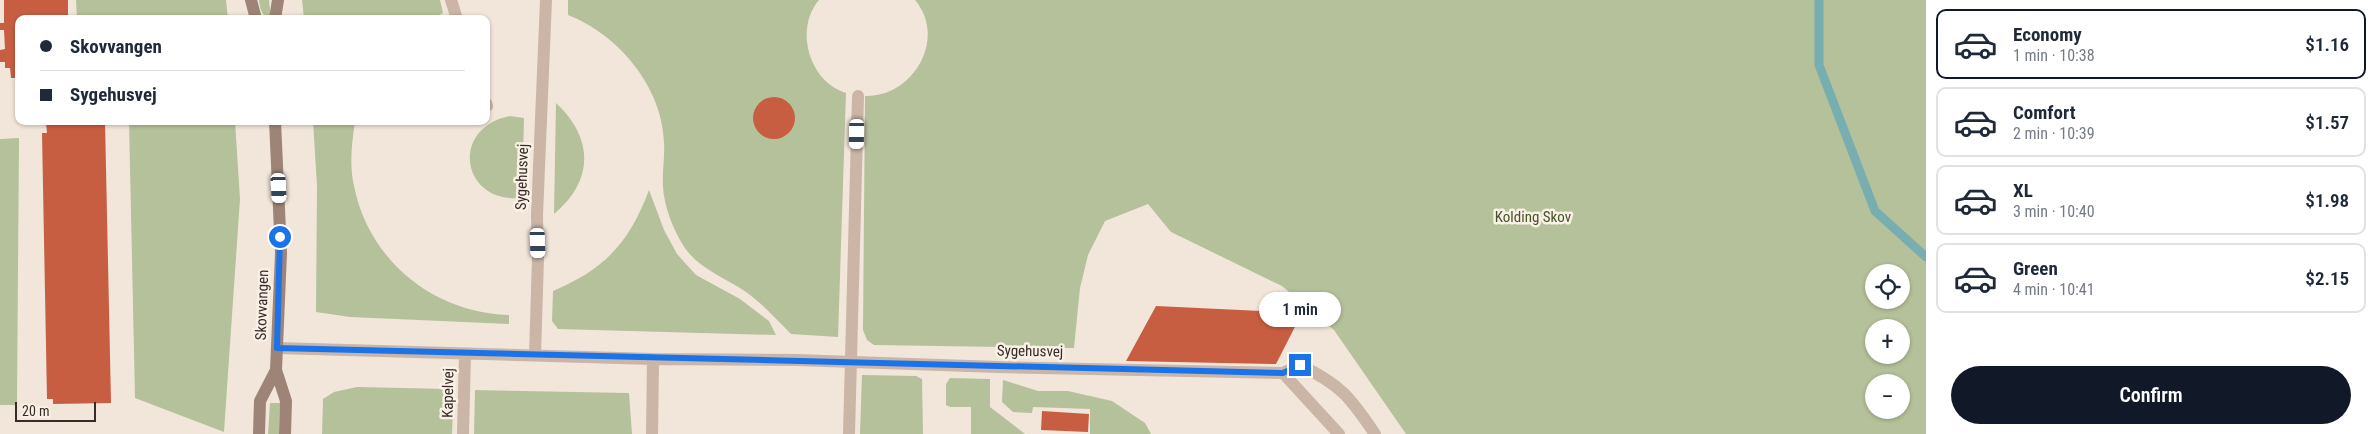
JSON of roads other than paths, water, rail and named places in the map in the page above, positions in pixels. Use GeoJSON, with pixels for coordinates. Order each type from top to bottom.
{"type":"FeatureCollection","features":[{"type":"Feature","properties":{"kind":"street"},"geometry":{"type":"LineString","coordinates":[[251,0],[255,15]]}},
{"type":"Feature","properties":{"kind":"street"},"geometry":{"type":"LineString","coordinates":[[276,15],[278,0]]}},
{"type":"Feature","properties":{"kind":"street","name":"Skovvangen"},"geometry":{"type":"LineString","coordinates":[[275,125],[281,253],[276,370],[286,401],[285,434]]}},
{"type":"Feature","properties":{"kind":"street","name":"Skovvangen"},"geometry":{"type":"LineString","coordinates":[[259,434],[260,401],[276,370]]}},
{"type":"Feature","properties":{"kind":"lane"},"geometry":{"type":"LineString","coordinates":[[451,0],[456,15]]}},
{"type":"Feature","properties":{"kind":"lane","name":"Sygehusvej"},"geometry":{"type":"LineString","coordinates":[[536,355],[537,215],[546,0]]}},
{"type":"Feature","properties":{"kind":"lane"},"geometry":{"type":"LineString","coordinates":[[850,434],[858,96]]}},
{"type":"Feature","properties":{"kind":"lane","name":"Sygehusvej"},"geometry":{"type":"LineString","coordinates":[[277,348],[654,359],[796,360],[1283,373],[1300,365],[1338,386],[1352,400],[1375,434]]}},
{"type":"Feature","properties":{"kind":"lane","name":"Kapelvej"},"geometry":{"type":"LineString","coordinates":[[463,434],[465,354]]}},
{"type":"Feature","properties":{"kind":"lane"},"geometry":{"type":"LineString","coordinates":[[652,434],[654,359]]}},
{"type":"Feature","properties":{"kind":"lane"},"geometry":{"type":"LineString","coordinates":[[1283,373],[1339,434]]}},
{"type":"Feature","properties":{"kind":"waterway"},"geometry":{"type":"LineString","coordinates":[[1819,0],[1819,65],[1875,211],[1926,257]]}},
{"type":"Feature","properties":{"kind":"park label","name":"Kolding Skov"},"geometry":{"type":"Point","coordinates":[1533,217]}}]}
